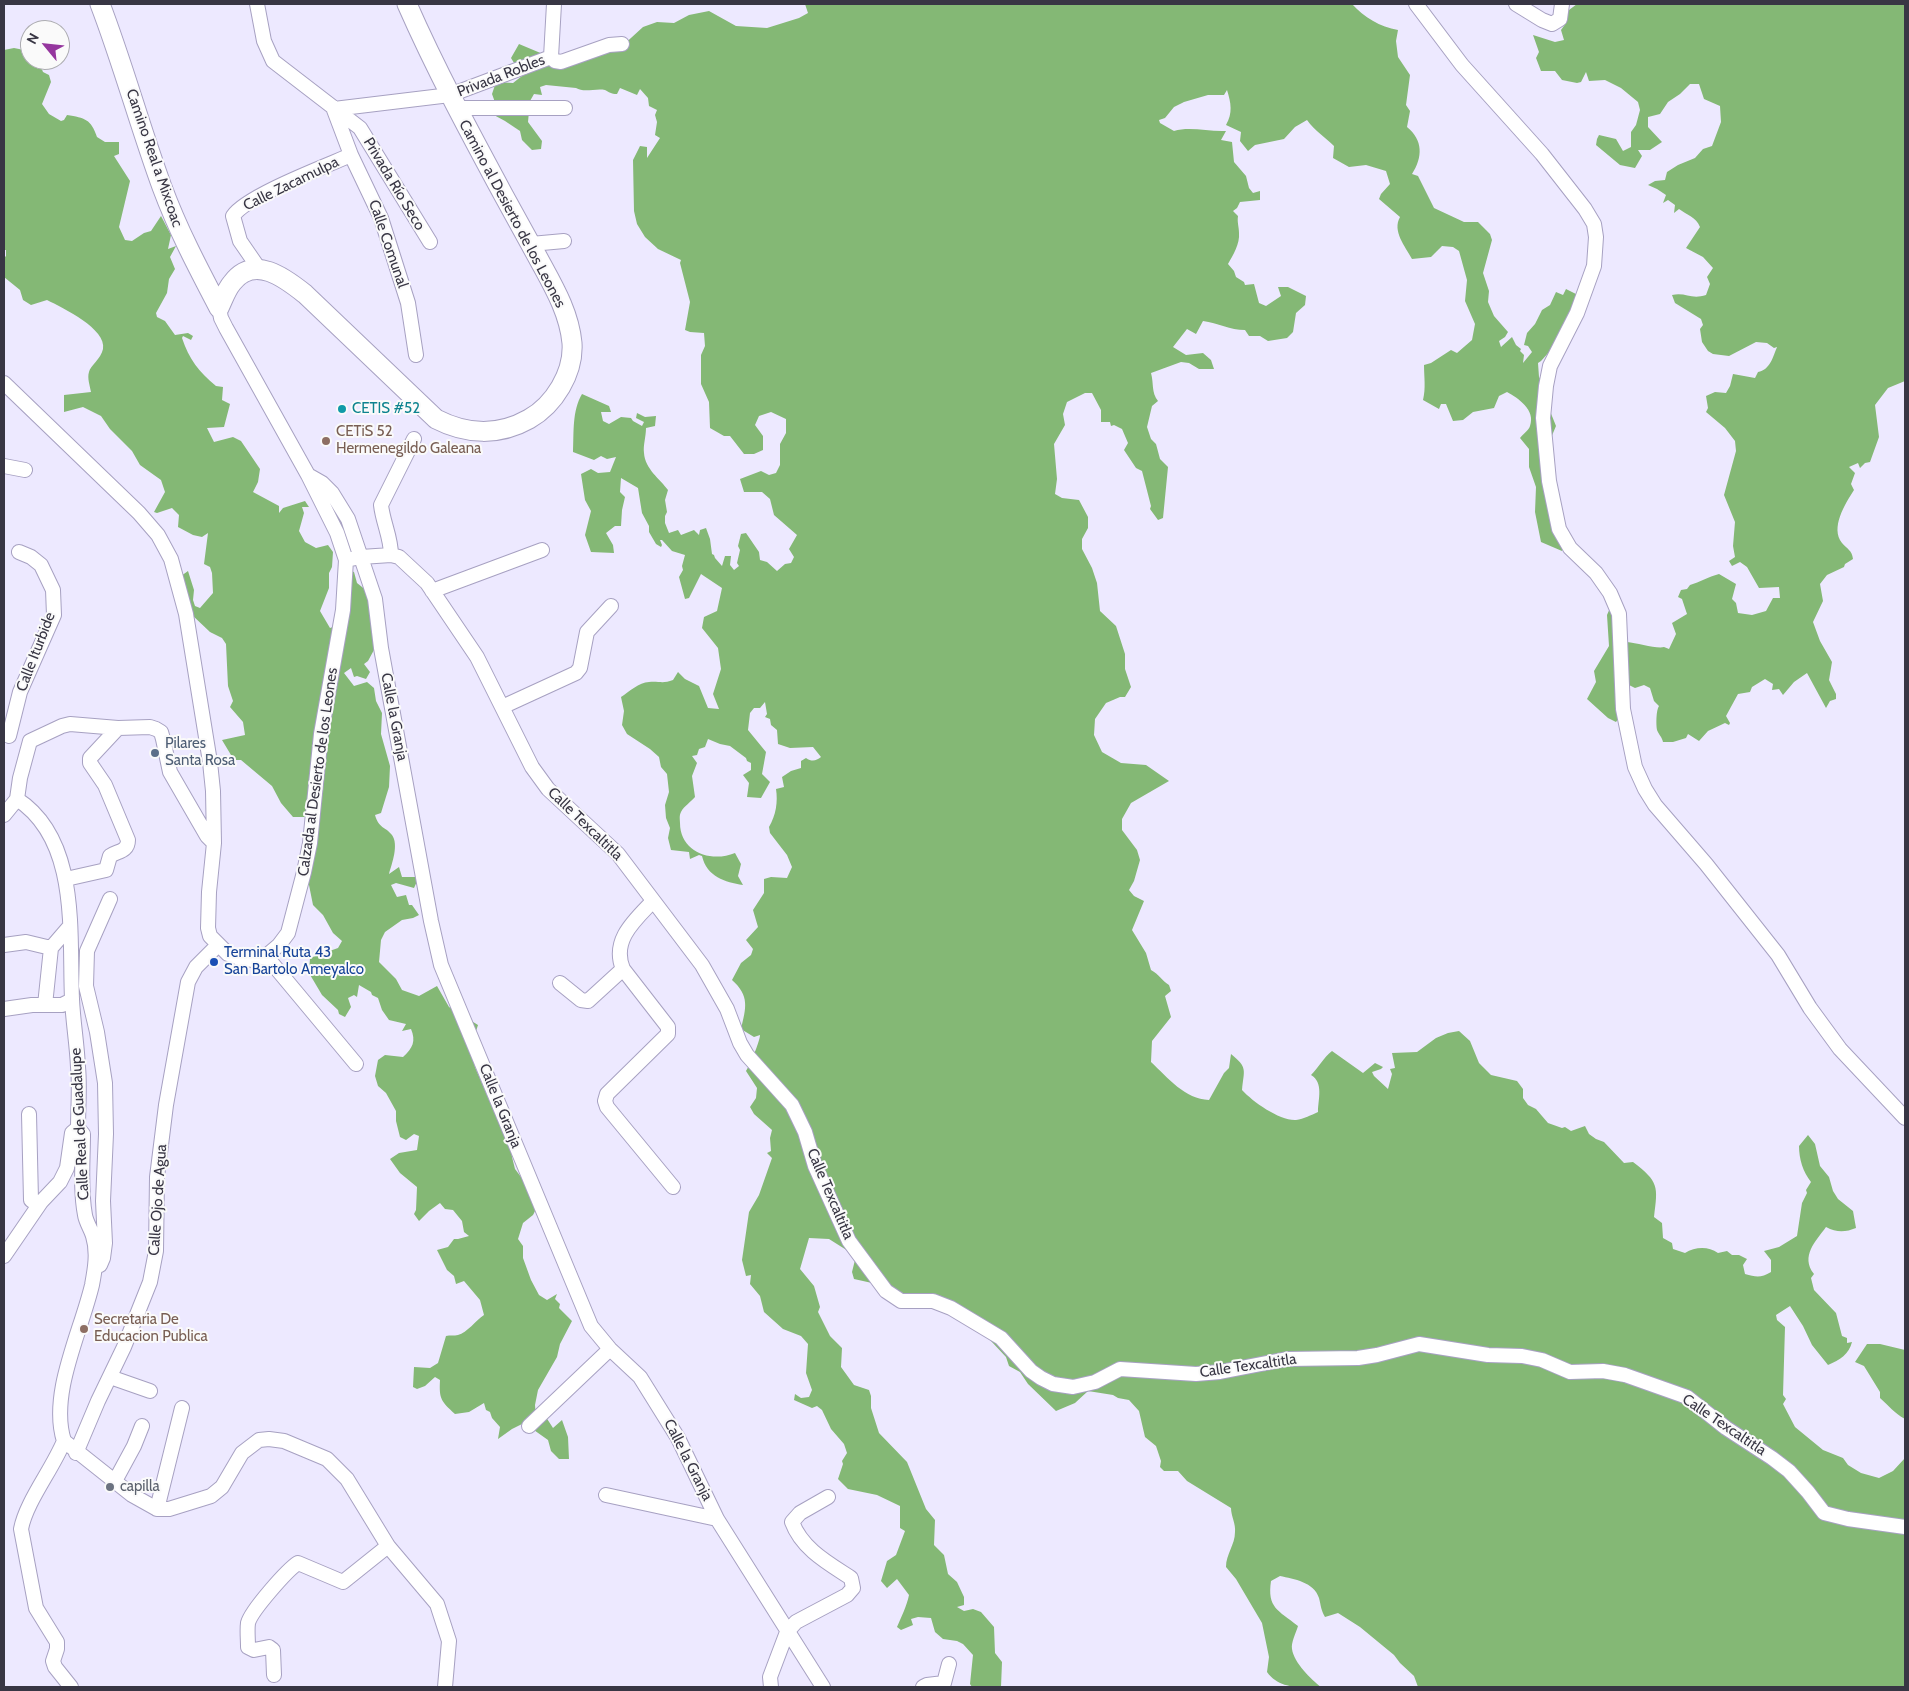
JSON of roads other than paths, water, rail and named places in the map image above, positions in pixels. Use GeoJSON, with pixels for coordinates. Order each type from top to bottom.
{"type":"FeatureCollection","features":[{"type":"Feature","properties":{"kind":"main road","name":"Camino Real a Mixcoac"},"geometry":{"type":"LineString","coordinates":[[100,4],[162,187],[187,249],[219,308]]}},
{"type":"Feature","properties":{"kind":"main road","name":"Camino al Desierto de los Leones"},"geometry":{"type":"LineString","coordinates":[[260,270],[280,275],[305,294],[436,419],[448,426],[471,431],[495,432],[515,427],[536,415],[563,383],[570,363],[572,345],[567,320],[558,294],[453,102],[407,4]]}},
{"type":"Feature","properties":{"kind":"main road"},"geometry":{"type":"LineString","coordinates":[[219,308],[232,282],[245,273],[260,270]]}},
{"type":"Feature","properties":{"kind":"street","name":"Calle Comunal"},"geometry":{"type":"LineString","coordinates":[[257,4],[264,41],[274,61],[334,110],[381,218],[408,303],[416,355]]}},
{"type":"Feature","properties":{"kind":"street"},"geometry":{"type":"LineString","coordinates":[[553,59],[554,4]]}},
{"type":"Feature","properties":{"kind":"street"},"geometry":{"type":"LineString","coordinates":[[1416,4],[1462,66],[1542,154],[1585,209],[1594,224],[1596,237],[1594,266],[1577,313],[1550,366],[1546,386],[1544,418],[1550,481],[1559,529],[1570,548],[1601,580],[1610,593],[1619,614],[1623,709],[1635,767],[1654,805],[1706,864],[1778,955],[1810,1008],[1840,1049],[1905,1118]]}},
{"type":"Feature","properties":{"kind":"street"},"geometry":{"type":"LineString","coordinates":[[1516,4],[1552,24],[1560,19],[1562,4]]}},
{"type":"Feature","properties":{"kind":"street","name":"Privada Robles"},"geometry":{"type":"LineString","coordinates":[[453,102],[553,59],[560,62],[615,44]]}},
{"type":"Feature","properties":{"kind":"street"},"geometry":{"type":"LineString","coordinates":[[334,110],[453,102],[565,108]]}},
{"type":"Feature","properties":{"kind":"street","name":"Privada Río Seco"},"geometry":{"type":"LineString","coordinates":[[334,110],[360,128],[430,242]]}},
{"type":"Feature","properties":{"kind":"street","name":"Calle Zacamulpa"},"geometry":{"type":"LineString","coordinates":[[260,270],[240,241],[233,216],[237,210],[263,194],[352,155]]}},
{"type":"Feature","properties":{"kind":"street"},"geometry":{"type":"LineString","coordinates":[[531,244],[564,241]]}},
{"type":"Feature","properties":{"kind":"street","name":"Calzada al Desierto de los Leones"},"geometry":{"type":"LineString","coordinates":[[219,308],[226,328],[308,475],[337,533],[346,560],[343,610],[321,734],[310,843],[288,933],[279,945],[266,956]]}},
{"type":"Feature","properties":{"kind":"street"},"geometry":{"type":"LineString","coordinates":[[4,383],[139,513],[158,535],[171,559],[186,614],[210,762],[214,819],[214,843],[209,892],[208,928],[210,936],[228,954],[238,958],[253,960],[266,956],[356,1064]]}},
{"type":"Feature","properties":{"kind":"street"},"geometry":{"type":"LineString","coordinates":[[346,560],[391,555],[391,540],[382,516],[381,505],[414,439]]}},
{"type":"Feature","properties":{"kind":"street"},"geometry":{"type":"LineString","coordinates":[[4,466],[25,470]]}},
{"type":"Feature","properties":{"kind":"street","name":"Calle la Granja"},"geometry":{"type":"LineString","coordinates":[[308,475],[322,483],[332,493],[348,519],[375,599],[381,648],[431,921],[441,965],[591,1326],[610,1349],[645,1384],[678,1438],[718,1518],[823,1687]]}},
{"type":"Feature","properties":{"kind":"street"},"geometry":{"type":"LineString","coordinates":[[432,590],[542,550]]}},
{"type":"Feature","properties":{"kind":"street","name":"Calle Iturbide"},"geometry":{"type":"LineString","coordinates":[[6,736],[20,692],[54,615],[53,590],[40,565],[31,557],[19,552]]}},
{"type":"Feature","properties":{"kind":"street","name":"Calle Texcaltitla"},"geometry":{"type":"LineString","coordinates":[[391,555],[399,557],[428,583],[477,657],[532,768],[548,789],[618,854],[702,965],[727,1009],[740,1043],[747,1055],[792,1105],[805,1132],[815,1166],[849,1241],[886,1291],[901,1301],[933,1301],[951,1308],[1001,1338],[1031,1371],[1041,1378],[1053,1384],[1073,1387],[1095,1382],[1120,1369],[1220,1372],[1287,1359],[1358,1358],[1419,1344],[1488,1355],[1522,1356],[1542,1360],[1570,1372],[1604,1371],[1625,1375],[1687,1396],[1726,1428],[1789,1471],[1824,1513],[1848,1519],[1905,1527]]}},
{"type":"Feature","properties":{"kind":"street"},"geometry":{"type":"LineString","coordinates":[[502,707],[576,673],[580,668],[587,632],[611,606]]}},
{"type":"Feature","properties":{"kind":"street"},"geometry":{"type":"LineString","coordinates":[[6,736],[30,741],[70,724],[118,728],[150,727],[161,732],[170,772],[201,826],[214,843]]}},
{"type":"Feature","properties":{"kind":"street"},"geometry":{"type":"LineString","coordinates":[[66,879],[106,870],[110,856],[126,848],[128,840],[105,785],[89,761],[118,728]]}},
{"type":"Feature","properties":{"kind":"street"},"geometry":{"type":"LineString","coordinates":[[4,815],[17,799],[20,778],[30,741]]}},
{"type":"Feature","properties":{"kind":"street","name":"Calle Real de Guadalupe"},"geometry":{"type":"LineString","coordinates":[[17,799],[28,806],[47,829],[66,879],[70,926],[72,1000],[79,1069],[78,1128],[83,1134],[84,1208],[95,1244],[92,1286],[69,1358],[61,1400],[60,1428],[64,1441]]}},
{"type":"Feature","properties":{"kind":"street"},"geometry":{"type":"LineString","coordinates":[[94,1271],[100,1266],[105,1242],[103,1201],[106,1134],[105,1083],[97,1032],[86,986],[87,951],[110,899]]}},
{"type":"Feature","properties":{"kind":"street"},"geometry":{"type":"LineString","coordinates":[[653,901],[628,927],[621,942],[619,959],[623,969],[669,1031],[607,1094],[606,1101],[607,1107],[673,1187]]}},
{"type":"Feature","properties":{"kind":"street"},"geometry":{"type":"LineString","coordinates":[[45,1005],[51,948],[70,926]]}},
{"type":"Feature","properties":{"kind":"street"},"geometry":{"type":"LineString","coordinates":[[4,945],[26,942],[51,948]]}},
{"type":"Feature","properties":{"kind":"street","name":"Calle Ojo de Agua"},"geometry":{"type":"LineString","coordinates":[[76,1453],[124,1347],[150,1282],[156,1251],[157,1177],[166,1106],[188,982],[196,967],[218,945]]}},
{"type":"Feature","properties":{"kind":"street"},"geometry":{"type":"LineString","coordinates":[[560,983],[581,1000],[588,1001],[623,969]]}},
{"type":"Feature","properties":{"kind":"street"},"geometry":{"type":"LineString","coordinates":[[4,1009],[32,1005],[62,1005],[72,1000]]}},
{"type":"Feature","properties":{"kind":"street"},"geometry":{"type":"LineString","coordinates":[[29,1114],[31,1200],[35,1203],[41,1202]]}},
{"type":"Feature","properties":{"kind":"street"},"geometry":{"type":"LineString","coordinates":[[4,1256],[41,1202],[60,1182],[67,1168],[72,1133],[78,1128]]}},
{"type":"Feature","properties":{"kind":"street"},"geometry":{"type":"LineString","coordinates":[[528,1426],[610,1349]]}},
{"type":"Feature","properties":{"kind":"street"},"geometry":{"type":"LineString","coordinates":[[110,1377],[150,1391]]}},
{"type":"Feature","properties":{"kind":"street"},"geometry":{"type":"LineString","coordinates":[[157,1509],[182,1408]]}},
{"type":"Feature","properties":{"kind":"street"},"geometry":{"type":"LineString","coordinates":[[115,1481],[134,1446],[142,1426]]}},
{"type":"Feature","properties":{"kind":"street"},"geometry":{"type":"LineString","coordinates":[[71,1687],[55,1667],[53,1661],[57,1649],[56,1642],[36,1608],[21,1529],[23,1518],[57,1459],[64,1441],[76,1453],[132,1495],[157,1509],[169,1509],[211,1496],[222,1487],[242,1452],[259,1440],[270,1438],[284,1441],[320,1456],[333,1464],[347,1479],[388,1546],[436,1604],[449,1641],[444,1687]]}},
{"type":"Feature","properties":{"kind":"street"},"geometry":{"type":"LineString","coordinates":[[606,1495],[718,1518]]}},
{"type":"Feature","properties":{"kind":"street"},"geometry":{"type":"LineString","coordinates":[[771,1687],[770,1677],[788,1632],[796,1622],[847,1595],[854,1588],[851,1578],[821,1559],[796,1535],[792,1522],[800,1513],[828,1497]]}},
{"type":"Feature","properties":{"kind":"street"},"geometry":{"type":"LineString","coordinates":[[274,1675],[273,1650],[269,1646],[254,1650],[248,1647],[248,1622],[289,1568],[298,1563],[343,1582],[388,1546]]}},
{"type":"Feature","properties":{"kind":"street"},"geometry":{"type":"LineString","coordinates":[[923,1687],[927,1684],[944,1684],[949,1664]]}},
{"type":"Feature","properties":{"kind":"place","name":"CETIS #52"},"geometry":{"type":"Point","coordinates":[342,409]}},
{"type":"Feature","properties":{"kind":"place","name":"CETiS 52 Hermenegildo Galeana"},"geometry":{"type":"Point","coordinates":[326,441]}},
{"type":"Feature","properties":{"kind":"place","name":"Pilares Santa Rosa"},"geometry":{"type":"Point","coordinates":[155,753]}},
{"type":"Feature","properties":{"kind":"place","name":"Terminal Ruta 43 San Bartolo Ameyalco"},"geometry":{"type":"Point","coordinates":[214,962]}},
{"type":"Feature","properties":{"kind":"place","name":"Secretaria De Educacion Publica"},"geometry":{"type":"Point","coordinates":[84,1329]}},
{"type":"Feature","properties":{"kind":"place","name":"capilla"},"geometry":{"type":"Point","coordinates":[110,1487]}}]}
